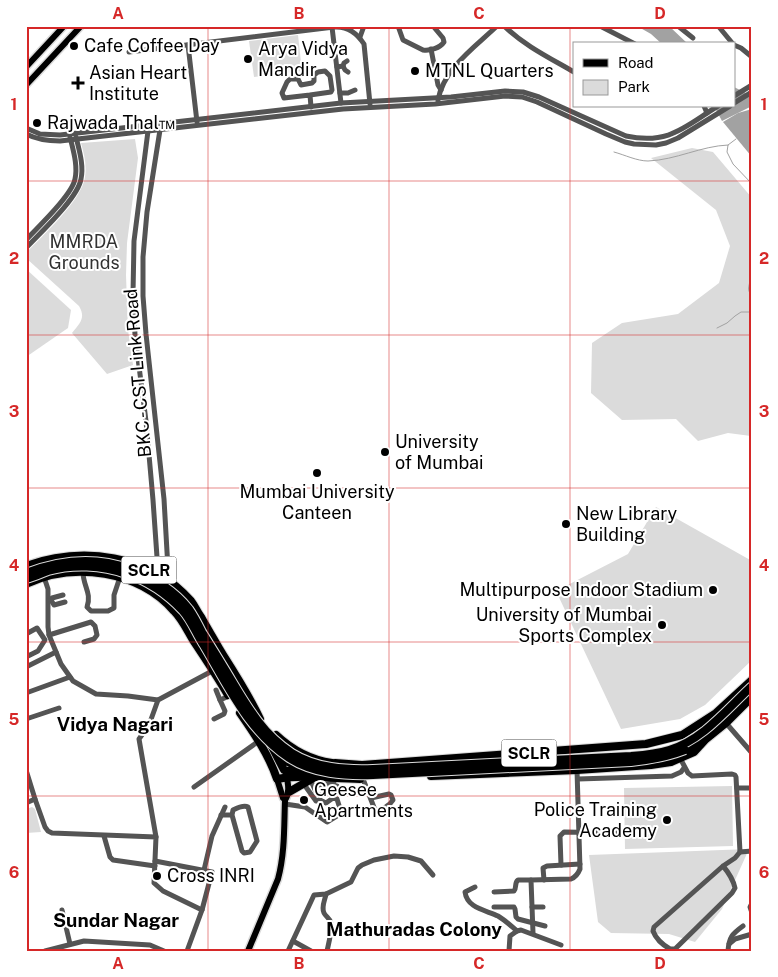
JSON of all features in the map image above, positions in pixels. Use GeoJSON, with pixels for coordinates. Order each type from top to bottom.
{"type":"FeatureCollection","features":[{"type":"Feature","properties":{"kind":"highway","name":"SCLR"},"geometry":{"type":"LineString","coordinates":[[26,566],[66,556],[105,556],[140,566],[172,584],[191,602],[229,664],[258,715],[286,774]]}},
{"type":"Feature","properties":{"kind":"highway"},"geometry":{"type":"LineString","coordinates":[[66,556],[67,573]]}},
{"type":"Feature","properties":{"kind":"highway"},"geometry":{"type":"LineString","coordinates":[[26,573],[63,562],[99,562],[117,564],[141,572],[160,583],[188,609],[248,708],[263,728],[293,754],[329,767],[350,770],[373,769],[631,756],[659,752],[694,738],[711,725],[752,686]]}},
{"type":"Feature","properties":{"kind":"highway"},"geometry":{"type":"LineString","coordinates":[[26,579],[64,568],[81,567],[116,570],[138,578],[150,585],[170,598],[184,612],[243,711],[258,732],[290,759],[328,773],[350,776],[631,762],[672,755],[705,740]]}},
{"type":"Feature","properties":{"kind":"highway","name":"SCLR"},"geometry":{"type":"LineString","coordinates":[[26,584],[44,577],[67,573],[101,573],[120,577],[143,586],[161,598],[175,612],[259,741],[276,775],[286,774],[336,783],[363,779],[651,766],[671,762],[694,752],[752,697]]}},
{"type":"Feature","properties":{"kind":"highway","name":"SCLR"},"geometry":{"type":"LineString","coordinates":[[313,779],[336,763],[362,764],[646,744],[682,735],[716,714],[752,680]]}},
{"type":"Feature","properties":{"kind":"highway"},"geometry":{"type":"LineString","coordinates":[[258,715],[270,730],[305,756],[336,763],[336,783]]}},
{"type":"Feature","properties":{"kind":"highway"},"geometry":{"type":"LineString","coordinates":[[270,742],[280,756],[300,768],[313,779],[286,798]]}},
{"type":"Feature","properties":{"kind":"highway"},"geometry":{"type":"LineString","coordinates":[[518,753],[519,773]]}},
{"type":"Feature","properties":{"kind":"main road"},"geometry":{"type":"LineString","coordinates":[[26,67],[64,26]]}},
{"type":"Feature","properties":{"kind":"main road"},"geometry":{"type":"LineString","coordinates":[[26,85],[80,26]]}},
{"type":"Feature","properties":{"kind":"main road"},"geometry":{"type":"LineString","coordinates":[[248,951],[278,879],[283,857],[286,774]]}},
{"type":"Feature","properties":{"kind":"main road"},"geometry":{"type":"LineString","coordinates":[[276,775],[282,798],[286,798]]}},
{"type":"Feature","properties":{"kind":"street"},"geometry":{"type":"LineString","coordinates":[[360,37],[364,26]]}},
{"type":"Feature","properties":{"kind":"street"},"geometry":{"type":"LineString","coordinates":[[398,26],[403,40],[423,50],[439,47],[444,42],[433,26]]}},
{"type":"Feature","properties":{"kind":"street"},"geometry":{"type":"LineString","coordinates":[[438,101],[445,80],[459,62],[498,26]]}},
{"type":"Feature","properties":{"kind":"street"},"geometry":{"type":"LineString","coordinates":[[504,26],[527,46],[573,71]]}},
{"type":"Feature","properties":{"kind":"street"},"geometry":{"type":"LineString","coordinates":[[600,26],[631,42]]}},
{"type":"Feature","properties":{"kind":"street"},"geometry":{"type":"LineString","coordinates":[[678,26],[693,38]]}},
{"type":"Feature","properties":{"kind":"street"},"geometry":{"type":"LineString","coordinates":[[332,27],[341,103]]}},
{"type":"Feature","properties":{"kind":"street"},"geometry":{"type":"LineString","coordinates":[[129,52],[344,27],[360,37],[364,44],[370,104]]}},
{"type":"Feature","properties":{"kind":"street"},"geometry":{"type":"LineString","coordinates":[[719,27],[732,42]]}},
{"type":"Feature","properties":{"kind":"street"},"geometry":{"type":"LineString","coordinates":[[188,45],[197,123]]}},
{"type":"Feature","properties":{"kind":"street"},"geometry":{"type":"LineString","coordinates":[[736,45],[752,57]]}},
{"type":"Feature","properties":{"kind":"street"},"geometry":{"type":"LineString","coordinates":[[432,49],[438,85],[441,90]]}},
{"type":"Feature","properties":{"kind":"street"},"geometry":{"type":"LineString","coordinates":[[347,60],[344,66],[348,72]]}},
{"type":"Feature","properties":{"kind":"street"},"geometry":{"type":"LineString","coordinates":[[337,67],[344,66]]}},
{"type":"Feature","properties":{"kind":"street"},"geometry":{"type":"LineString","coordinates":[[325,71],[330,76],[331,92],[307,95],[284,98],[282,93],[287,82],[290,80],[298,79],[301,85],[312,84],[314,75],[325,71]]}},
{"type":"Feature","properties":{"kind":"street"},"geometry":{"type":"LineString","coordinates":[[736,95],[749,87]]}},
{"type":"Feature","properties":{"kind":"street"},"geometry":{"type":"LineString","coordinates":[[340,93],[348,93],[355,90]]}},
{"type":"Feature","properties":{"kind":"street"},"geometry":{"type":"LineString","coordinates":[[26,134],[39,140],[49,141],[370,104],[451,100],[505,90],[523,92],[539,97],[625,142],[656,145],[678,138],[727,108]]}},
{"type":"Feature","properties":{"kind":"street"},"geometry":{"type":"LineString","coordinates":[[736,102],[751,93]]}},
{"type":"Feature","properties":{"kind":"street"},"geometry":{"type":"LineString","coordinates":[[307,95],[308,107]]}},
{"type":"Feature","properties":{"kind":"street"},"geometry":{"type":"LineString","coordinates":[[26,128],[49,136],[73,137],[160,130],[341,103],[370,104]]}},
{"type":"Feature","properties":{"kind":"street"},"geometry":{"type":"LineString","coordinates":[[704,108],[707,113]]}},
{"type":"Feature","properties":{"kind":"street"},"geometry":{"type":"LineString","coordinates":[[607,131],[635,138],[656,139],[674,134],[715,108]]}},
{"type":"Feature","properties":{"kind":"street","name":"BKC - CST Link Road"},"geometry":{"type":"LineString","coordinates":[[160,130],[147,212],[143,257],[143,296],[164,499],[168,569],[172,584]]}},
{"type":"Feature","properties":{"kind":"street","name":"BKC - CST Link Road"},"geometry":{"type":"LineString","coordinates":[[148,131],[135,229],[133,279],[135,335],[147,435],[157,557],[156,567],[153,572]]}},
{"type":"Feature","properties":{"kind":"street"},"geometry":{"type":"LineString","coordinates":[[26,240],[64,199],[74,184],[76,161],[73,137]]}},
{"type":"Feature","properties":{"kind":"street"},"geometry":{"type":"LineString","coordinates":[[26,248],[68,203],[79,186],[82,171],[81,160],[73,137]]}},
{"type":"Feature","properties":{"kind":"street"},"geometry":{"type":"LineString","coordinates":[[135,229],[146,230]]}},
{"type":"Feature","properties":{"kind":"street"},"geometry":{"type":"LineString","coordinates":[[133,279],[143,279]]}},
{"type":"Feature","properties":{"kind":"street"},"geometry":{"type":"LineString","coordinates":[[147,435],[157,433]]}},
{"type":"Feature","properties":{"kind":"street"},"geometry":{"type":"LineString","coordinates":[[153,500],[164,499]]}},
{"type":"Feature","properties":{"kind":"street"},"geometry":{"type":"LineString","coordinates":[[83,572],[83,578],[90,599],[87,607],[91,611],[108,611],[114,608],[114,595],[120,577]]}},
{"type":"Feature","properties":{"kind":"street"},"geometry":{"type":"LineString","coordinates":[[44,577],[50,600],[49,635],[61,664],[73,681],[96,694],[158,700],[229,664]]}},
{"type":"Feature","properties":{"kind":"street"},"geometry":{"type":"LineString","coordinates":[[50,600],[63,595]]}},
{"type":"Feature","properties":{"kind":"street"},"geometry":{"type":"LineString","coordinates":[[50,600],[54,605],[65,602]]}},
{"type":"Feature","properties":{"kind":"street"},"geometry":{"type":"LineString","coordinates":[[49,635],[91,622],[95,626],[97,635],[94,639],[84,642]]}},
{"type":"Feature","properties":{"kind":"street"},"geometry":{"type":"LineString","coordinates":[[42,634],[48,626]]}},
{"type":"Feature","properties":{"kind":"street"},"geometry":{"type":"LineString","coordinates":[[26,634],[37,628],[45,639],[45,642],[38,651],[26,657]]}},
{"type":"Feature","properties":{"kind":"street"},"geometry":{"type":"LineString","coordinates":[[26,667],[56,652]]}},
{"type":"Feature","properties":{"kind":"street"},"geometry":{"type":"LineString","coordinates":[[26,693],[70,677]]}},
{"type":"Feature","properties":{"kind":"street"},"geometry":{"type":"LineString","coordinates":[[214,719],[224,714],[225,711],[216,690]]}},
{"type":"Feature","properties":{"kind":"street"},"geometry":{"type":"LineString","coordinates":[[220,700],[229,696]]}},
{"type":"Feature","properties":{"kind":"street"},"geometry":{"type":"LineString","coordinates":[[158,700],[149,725],[139,739],[156,837],[154,883],[163,891],[202,910]]}},
{"type":"Feature","properties":{"kind":"street"},"geometry":{"type":"LineString","coordinates":[[26,719],[59,708]]}},
{"type":"Feature","properties":{"kind":"street"},"geometry":{"type":"LineString","coordinates":[[726,723],[752,753]]}},
{"type":"Feature","properties":{"kind":"street"},"geometry":{"type":"LineString","coordinates":[[194,787],[259,741]]}},
{"type":"Feature","properties":{"kind":"street"},"geometry":{"type":"LineString","coordinates":[[680,758],[684,768],[692,776],[735,775],[740,852],[735,858],[723,866],[654,927],[652,931],[654,935],[666,947],[674,949],[736,888],[723,866]]}},
{"type":"Feature","properties":{"kind":"street"},"geometry":{"type":"LineString","coordinates":[[578,779],[672,776],[681,772],[684,768]]}},
{"type":"Feature","properties":{"kind":"street"},"geometry":{"type":"LineString","coordinates":[[26,770],[28,785],[48,831],[52,833],[104,836],[156,837]]}},
{"type":"Feature","properties":{"kind":"street"},"geometry":{"type":"LineString","coordinates":[[494,892],[514,891],[515,883],[518,880],[571,879],[578,874],[580,864],[577,770]]}},
{"type":"Feature","properties":{"kind":"street"},"geometry":{"type":"LineString","coordinates":[[313,779],[317,794],[320,795],[335,792],[337,790],[336,783]]}},
{"type":"Feature","properties":{"kind":"street"},"geometry":{"type":"LineString","coordinates":[[286,798],[305,807],[326,822],[340,814],[337,799],[332,798],[326,803],[320,800],[316,801],[313,779]]}},
{"type":"Feature","properties":{"kind":"street"},"geometry":{"type":"LineString","coordinates":[[363,779],[371,798]]}},
{"type":"Feature","properties":{"kind":"street"},"geometry":{"type":"LineString","coordinates":[[737,788],[752,788]]}},
{"type":"Feature","properties":{"kind":"street"},"geometry":{"type":"LineString","coordinates":[[26,803],[35,799]]}},
{"type":"Feature","properties":{"kind":"street"},"geometry":{"type":"LineString","coordinates":[[204,870],[212,836],[225,807]]}},
{"type":"Feature","properties":{"kind":"street"},"geometry":{"type":"LineString","coordinates":[[248,807],[257,841],[250,852],[244,853],[242,851],[232,816],[233,810],[236,808],[248,807]]}},
{"type":"Feature","properties":{"kind":"street"},"geometry":{"type":"LineString","coordinates":[[221,815],[232,816]]}},
{"type":"Feature","properties":{"kind":"street"},"geometry":{"type":"LineString","coordinates":[[561,865],[560,836],[564,832],[620,833]]}},
{"type":"Feature","properties":{"kind":"street"},"geometry":{"type":"LineString","coordinates":[[104,836],[110,858],[113,860],[155,863],[212,872],[202,910],[187,951]]}},
{"type":"Feature","properties":{"kind":"street"},"geometry":{"type":"LineString","coordinates":[[740,852],[752,851]]}},
{"type":"Feature","properties":{"kind":"street"},"geometry":{"type":"LineString","coordinates":[[288,951],[314,895],[326,894],[351,882],[358,868],[362,865],[374,860],[394,856],[408,857],[421,861],[433,875]]}},
{"type":"Feature","properties":{"kind":"street"},"geometry":{"type":"LineString","coordinates":[[544,880],[544,867],[580,864]]}},
{"type":"Feature","properties":{"kind":"street"},"geometry":{"type":"LineString","coordinates":[[531,880],[533,934]]}},
{"type":"Feature","properties":{"kind":"street"},"geometry":{"type":"LineString","coordinates":[[475,887],[464,892],[466,898],[475,907],[498,916],[517,930],[522,930],[561,945]]}},
{"type":"Feature","properties":{"kind":"street"},"geometry":{"type":"LineString","coordinates":[[326,894],[323,909],[324,914],[329,918],[331,926],[327,951]]}},
{"type":"Feature","properties":{"kind":"street"},"geometry":{"type":"LineString","coordinates":[[752,903],[750,908],[752,913]]}},
{"type":"Feature","properties":{"kind":"street"},"geometry":{"type":"LineString","coordinates":[[532,907],[543,906]]}},
{"type":"Feature","properties":{"kind":"street"},"geometry":{"type":"LineString","coordinates":[[494,907],[514,907],[516,918],[545,926]]}},
{"type":"Feature","properties":{"kind":"street"},"geometry":{"type":"LineString","coordinates":[[62,910],[70,944]]}},
{"type":"Feature","properties":{"kind":"street"},"geometry":{"type":"LineString","coordinates":[[728,951],[731,936],[743,926]]}},
{"type":"Feature","properties":{"kind":"street"},"geometry":{"type":"LineString","coordinates":[[509,951],[510,936],[517,930]]}},
{"type":"Feature","properties":{"kind":"street"},"geometry":{"type":"LineString","coordinates":[[728,944],[735,939],[752,934]]}},
{"type":"Feature","properties":{"kind":"street"},"geometry":{"type":"LineString","coordinates":[[45,951],[84,940],[150,945],[164,951]]}},
{"type":"Feature","properties":{"kind":"street"},"geometry":{"type":"LineString","coordinates":[[293,942],[311,951]]}},
{"type":"Feature","properties":{"kind":"green space"},"geometry":{"type":"Polygon","coordinates":[[[298,35],[302,71],[254,77],[249,41],[298,35]]]}},
{"type":"Feature","properties":{"kind":"green space","name":"MMRDA Grounds"},"geometry":{"type":"Polygon","coordinates":[[[135,139],[138,158],[127,243],[126,275],[128,330],[133,365],[107,374],[72,333],[82,317],[79,306],[26,258],[26,253],[69,207],[82,186],[86,168],[81,143],[135,139]]]}},
{"type":"Feature","properties":{"kind":"green space"},"geometry":{"type":"Polygon","coordinates":[[[692,148],[713,152],[752,198],[751,436],[728,433],[698,441],[676,419],[622,420],[591,393],[592,343],[622,323],[678,314],[719,283],[730,246],[716,210],[651,158],[692,148]]]}},
{"type":"Feature","properties":{"kind":"green space","name":"MMRDA Grounds"},"geometry":{"type":"Polygon","coordinates":[[[26,269],[71,310],[68,328],[26,357],[26,269]]]}},
{"type":"Feature","properties":{"kind":"green space","name":"University of Mumbai Sports Complex"},"geometry":{"type":"Polygon","coordinates":[[[656,507],[752,561],[752,660],[705,705],[680,719],[621,729],[556,591],[628,554],[656,507]]]}},
{"type":"Feature","properties":{"kind":"green space"},"geometry":{"type":"Polygon","coordinates":[[[732,786],[733,846],[625,849],[624,788],[732,786]]]}},
{"type":"Feature","properties":{"kind":"green space"},"geometry":{"type":"Polygon","coordinates":[[[32,807],[35,809],[41,832],[26,833],[26,809],[32,807]]]}},
{"type":"Feature","properties":{"kind":"green space"},"geometry":{"type":"Polygon","coordinates":[[[749,849],[722,909],[695,942],[669,934],[611,933],[598,922],[589,855],[749,849]]]}},
{"type":"Feature","properties":{"kind":"shaded area"},"geometry":{"type":"Polygon","coordinates":[[[637,26],[669,26],[686,42],[660,42],[637,26]]]}},
{"type":"Feature","properties":{"kind":"shaded area"},"geometry":{"type":"Polygon","coordinates":[[[736,88],[752,96],[752,106],[722,121],[715,108],[736,108],[736,88]]]}},
{"type":"Feature","properties":{"kind":"shaded area"},"geometry":{"type":"Polygon","coordinates":[[[752,109],[752,157],[723,122],[738,113],[752,109]]]}},
{"type":"Feature","properties":{"kind":"waterway"},"geometry":{"type":"LineString","coordinates":[[736,139],[728,145],[727,152],[733,164],[752,184]]}},
{"type":"Feature","properties":{"kind":"waterway"},"geometry":{"type":"LineString","coordinates":[[614,152],[648,161],[728,145]]}},
{"type":"Feature","properties":{"kind":"waterway"},"geometry":{"type":"LineString","coordinates":[[752,276],[750,277],[749,289],[752,295]]}},
{"type":"Feature","properties":{"kind":"waterway"},"geometry":{"type":"LineString","coordinates":[[717,328],[741,312],[752,311]]}},
{"type":"Feature","properties":{"kind":"place","name":"Cafe Coffee Day"},"geometry":{"type":"Point","coordinates":[74,46]}},
{"type":"Feature","properties":{"kind":"place","name":"Arya Vidya Mandir"},"geometry":{"type":"Point","coordinates":[248,59]}},
{"type":"Feature","properties":{"kind":"place","name":"MTNL Quarters"},"geometry":{"type":"Point","coordinates":[415,71]}},
{"type":"Feature","properties":{"kind":"place","name":"Asian Heart Institute"},"geometry":{"type":"Point","coordinates":[78,83]}},
{"type":"Feature","properties":{"kind":"place","name":"Rajwada Thal™"},"geometry":{"type":"Point","coordinates":[37,123]}},
{"type":"Feature","properties":{"kind":"place","name":"University of Mumbai"},"geometry":{"type":"Point","coordinates":[385,452]}},
{"type":"Feature","properties":{"kind":"place","name":"Mumbai University Canteen"},"geometry":{"type":"Point","coordinates":[317,473]}},
{"type":"Feature","properties":{"kind":"place","name":"New Library Building"},"geometry":{"type":"Point","coordinates":[566,524]}},
{"type":"Feature","properties":{"kind":"place","name":"Multipurpose Indoor Stadium"},"geometry":{"type":"Point","coordinates":[713,590]}},
{"type":"Feature","properties":{"kind":"place","name":"University of Mumbai Sports Complex"},"geometry":{"type":"Point","coordinates":[662,625]}},
{"type":"Feature","properties":{"kind":"place","name":"Geesee Apartments"},"geometry":{"type":"Point","coordinates":[304,800]}},
{"type":"Feature","properties":{"kind":"place","name":"Police Training Academy"},"geometry":{"type":"Point","coordinates":[667,820]}},
{"type":"Feature","properties":{"kind":"place","name":"Cross INRI"},"geometry":{"type":"Point","coordinates":[157,876]}},
{"type":"Feature","properties":{"kind":"district","name":"Vidya Nagari"},"geometry":{"type":"Point","coordinates":[115,724]}},
{"type":"Feature","properties":{"kind":"district","name":"Sundar Nagar"},"geometry":{"type":"Point","coordinates":[116,920]}},
{"type":"Feature","properties":{"kind":"district","name":"Mathuradas Colony"},"geometry":{"type":"Point","coordinates":[414,929]}}]}
